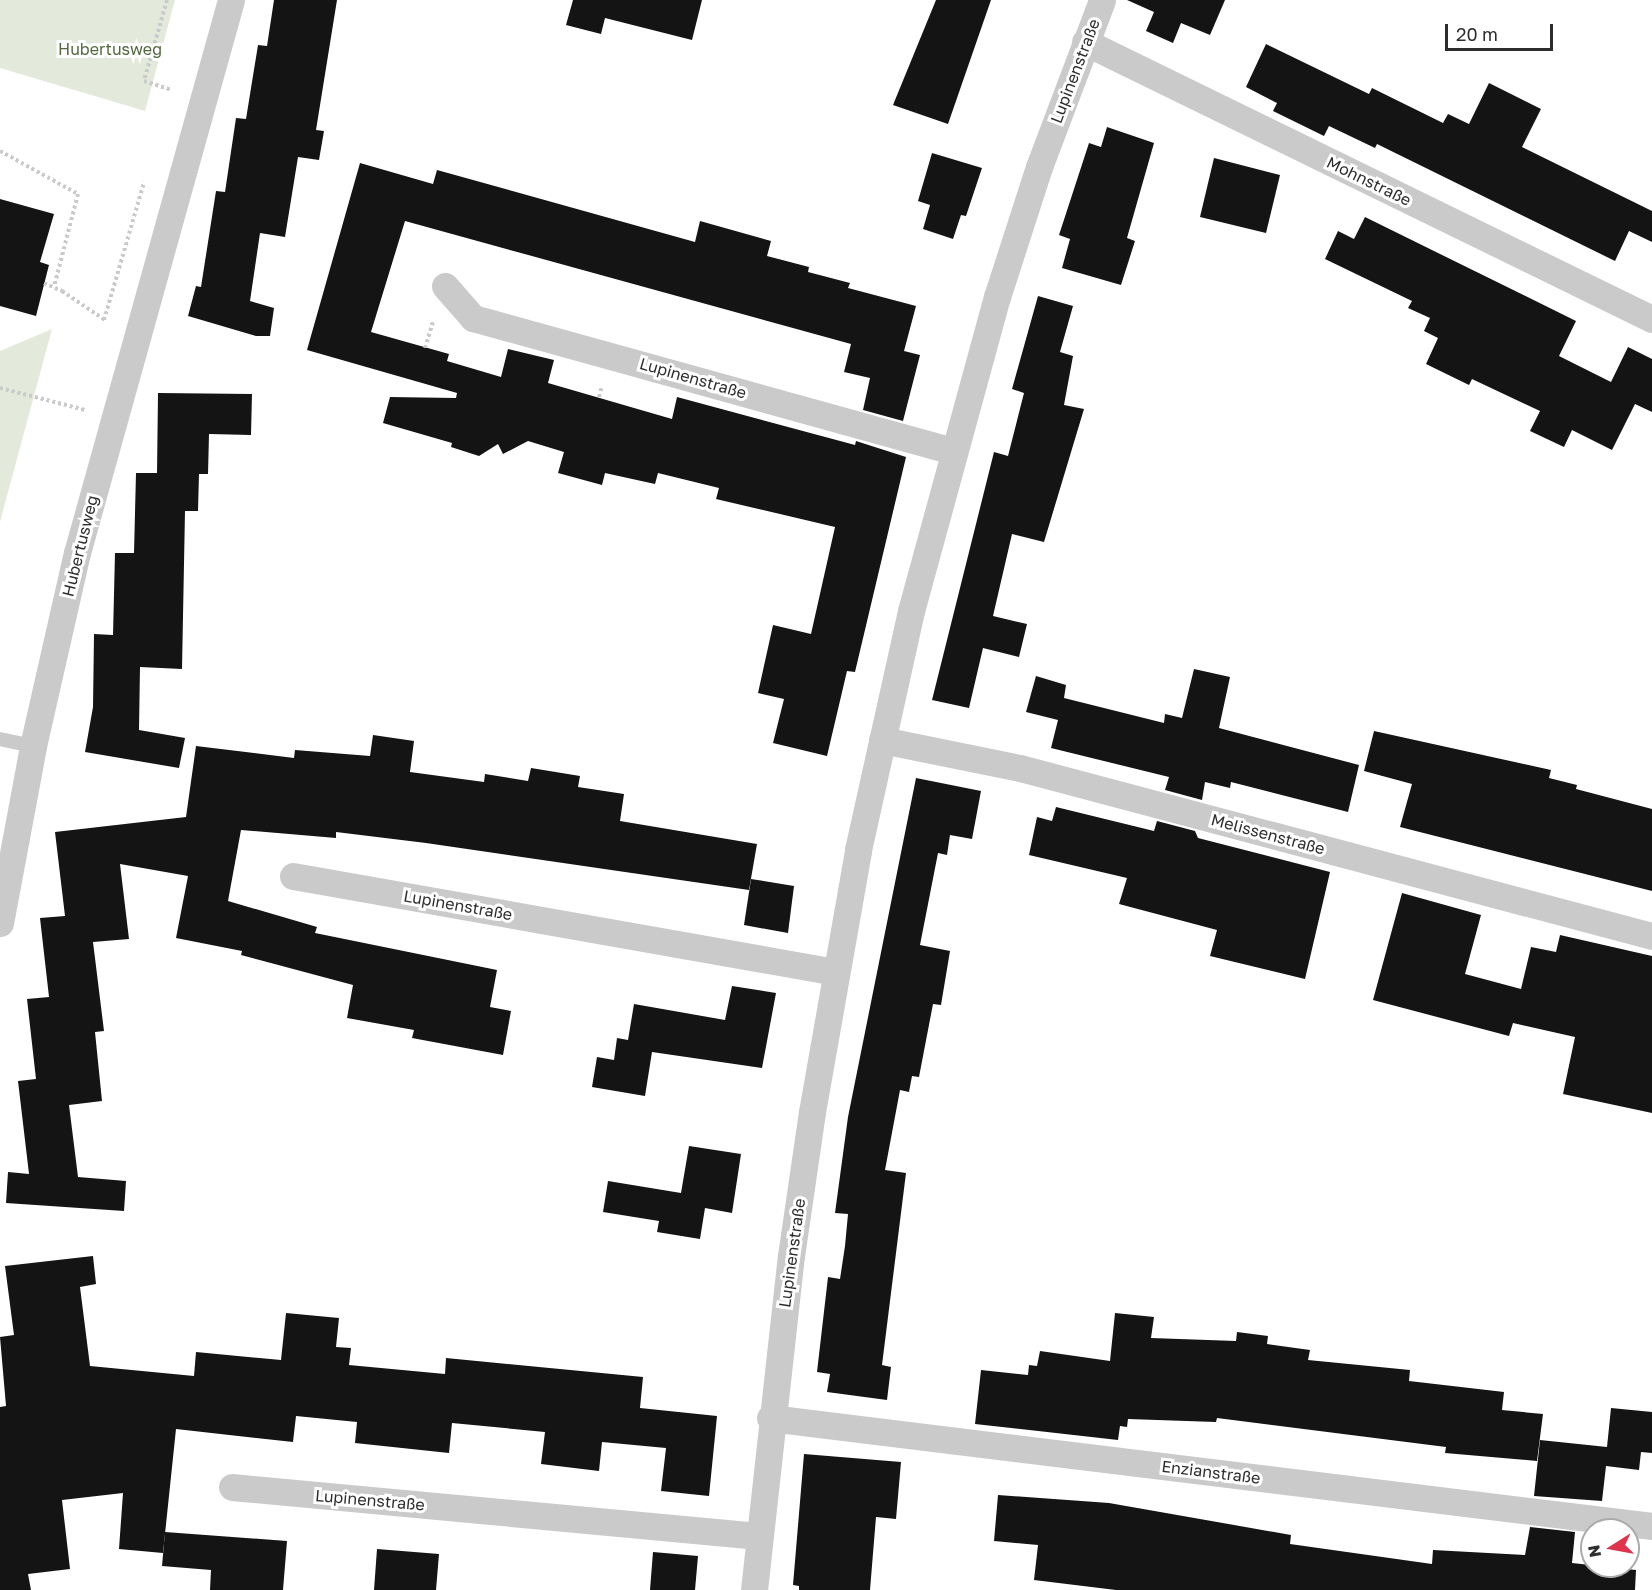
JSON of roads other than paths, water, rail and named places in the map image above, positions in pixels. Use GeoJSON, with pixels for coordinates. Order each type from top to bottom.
{"type":"FeatureCollection","features":[{"type":"Feature","properties":{"kind":"street","name":"Hubertusweg"},"geometry":{"type":"LineString","coordinates":[[0,923],[33,746],[77,553],[231,0]]}},
{"type":"Feature","properties":{"kind":"street","name":"Lupinenstraße"},"geometry":{"type":"LineString","coordinates":[[754,1590],[770,1418],[808,1135],[836,972],[882,740],[953,451],[997,297],[1085,42],[1102,0]]}},
{"type":"Feature","properties":{"kind":"street","name":"Mohnstraße"},"geometry":{"type":"LineString","coordinates":[[1085,42],[1652,319]]}},
{"type":"Feature","properties":{"kind":"street","name":"Lupinenstraße"},"geometry":{"type":"LineString","coordinates":[[445,286],[473,318],[953,451]]}},
{"type":"Feature","properties":{"kind":"street","name":"Melissenstraße"},"geometry":{"type":"LineString","coordinates":[[882,740],[1020,768],[1652,936]]}},
{"type":"Feature","properties":{"kind":"street","name":"Lupinenstraße"},"geometry":{"type":"LineString","coordinates":[[293,876],[836,972]]}},
{"type":"Feature","properties":{"kind":"street","name":"Enzianstraße"},"geometry":{"type":"LineString","coordinates":[[770,1418],[1652,1526]]}},
{"type":"Feature","properties":{"kind":"street","name":"Lupinenstraße"},"geometry":{"type":"LineString","coordinates":[[232,1487],[759,1536]]}},
{"type":"Feature","properties":{"kind":"lane"},"geometry":{"type":"LineString","coordinates":[[0,739],[33,746]]}}]}
